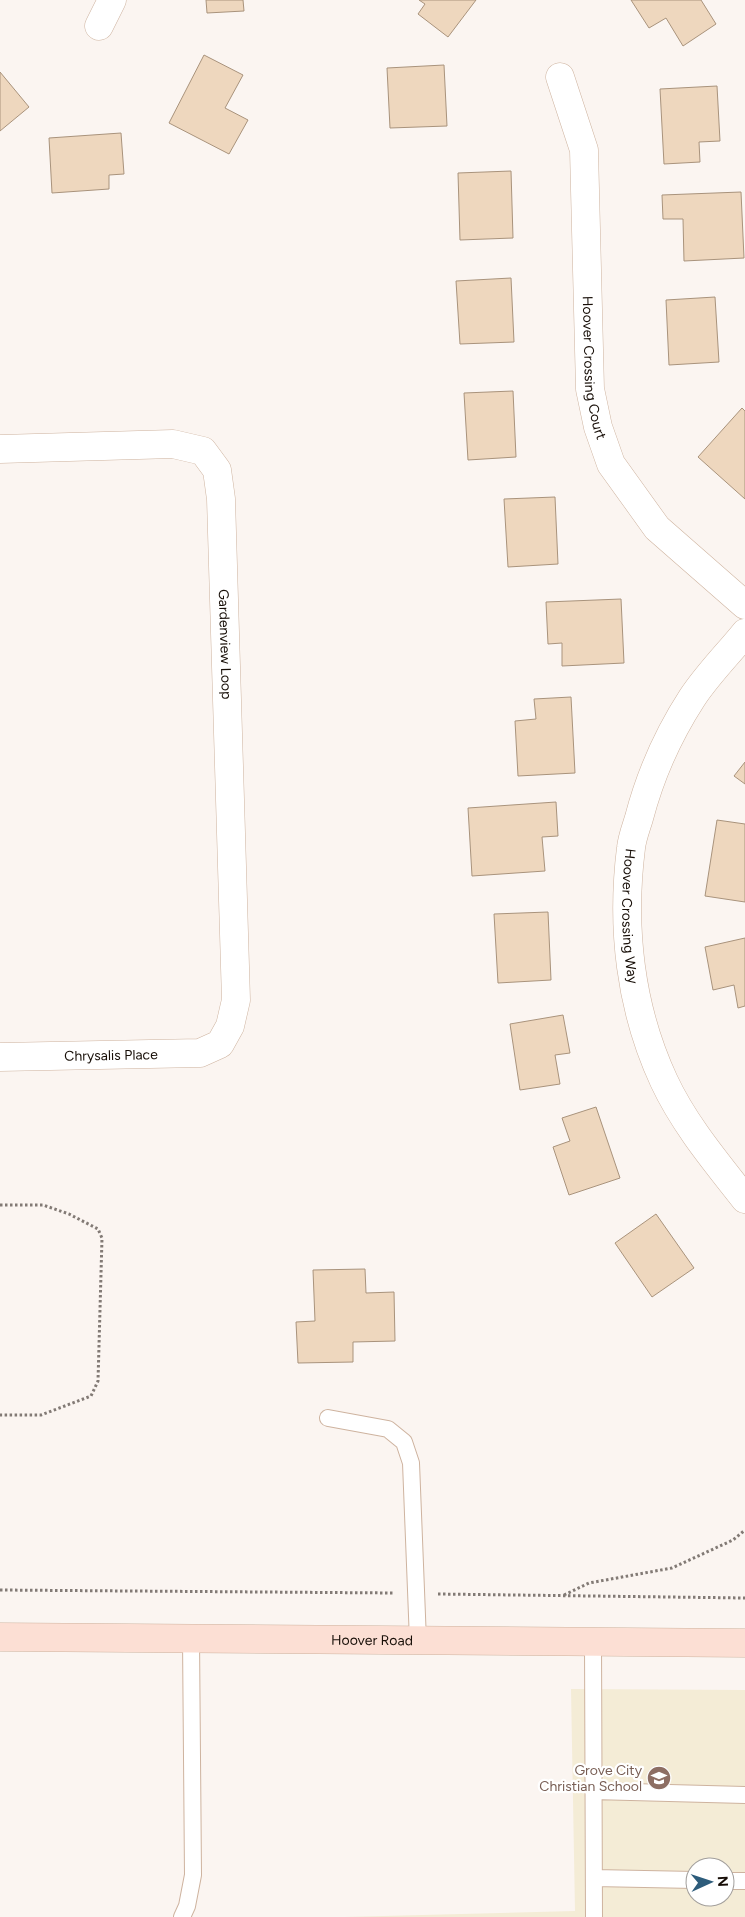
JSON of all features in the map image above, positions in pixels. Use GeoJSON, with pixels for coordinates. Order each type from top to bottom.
{"type":"FeatureCollection","features":[{"type":"Feature","properties":{"kind":"main road","name":"Hoover Road"},"geometry":{"type":"LineString","coordinates":[[0,1637],[745,1643]]}},
{"type":"Feature","properties":{"kind":"street"},"geometry":{"type":"LineString","coordinates":[[99,26],[112,0]]}},
{"type":"Feature","properties":{"kind":"street","name":"Hoover Crossing Court"},"geometry":{"type":"LineString","coordinates":[[560,77],[584,150],[590,389],[598,427],[611,464],[657,528],[745,605]]}},
{"type":"Feature","properties":{"kind":"street","name":"Gardenview Loop"},"geometry":{"type":"LineString","coordinates":[[0,449],[173,444],[203,451],[217,470],[221,499],[236,1000],[230,1026],[220,1044]]}},
{"type":"Feature","properties":{"kind":"street","name":"Hoover Crossing Way"},"geometry":{"type":"LineString","coordinates":[[745,633],[693,695],[673,730],[646,791],[631,846],[626,922],[630,971],[636,998],[643,1025],[664,1081],[694,1132],[745,1199]]}},
{"type":"Feature","properties":{"kind":"street","name":"Chrysalis Place"},"geometry":{"type":"LineString","coordinates":[[0,1057],[200,1053],[220,1044]]}},
{"type":"Feature","properties":{"kind":"lane"},"geometry":{"type":"LineString","coordinates":[[328,1418],[388,1429],[404,1442],[410,1462],[418,1640]]}},
{"type":"Feature","properties":{"kind":"lane"},"geometry":{"type":"LineString","coordinates":[[182,1917],[187,1906],[193,1874],[191,1638]]}},
{"type":"Feature","properties":{"kind":"lane"},"geometry":{"type":"LineString","coordinates":[[593,1642],[594,1917]]}},
{"type":"Feature","properties":{"kind":"lane"},"geometry":{"type":"LineString","coordinates":[[593,1791],[745,1795]]}},
{"type":"Feature","properties":{"kind":"lane"},"geometry":{"type":"LineString","coordinates":[[594,1878],[685,1880]]}},
{"type":"Feature","properties":{"kind":"path"},"geometry":{"type":"LineString","coordinates":[[0,1205],[43,1205],[69,1214],[98,1229],[102,1238],[98,1381],[91,1396],[41,1415],[0,1415]]}},
{"type":"Feature","properties":{"kind":"path"},"geometry":{"type":"LineString","coordinates":[[561,1596],[590,1583],[672,1568],[733,1540],[745,1530]]}},
{"type":"Feature","properties":{"kind":"path"},"geometry":{"type":"LineString","coordinates":[[0,1590],[745,1598]]}},
{"type":"Feature","properties":{"kind":"shaded area","name":"Grove City Christian School"},"geometry":{"type":"Polygon","coordinates":[[[571,1689],[745,1690],[745,1917],[344,1917],[575,1911],[571,1689]]]}},
{"type":"Feature","properties":{"kind":"building"},"geometry":{"type":"Polygon","coordinates":[[[206,0],[243,0],[244,11],[207,13],[206,0]]]}},
{"type":"Feature","properties":{"kind":"building"},"geometry":{"type":"Polygon","coordinates":[[[419,0],[476,0],[448,37],[418,14],[425,4],[419,0]]]}},
{"type":"Feature","properties":{"kind":"building"},"geometry":{"type":"Polygon","coordinates":[[[631,0],[701,0],[716,24],[683,46],[666,18],[649,28],[631,0]]]}},
{"type":"Feature","properties":{"kind":"building"},"geometry":{"type":"Polygon","coordinates":[[[204,55],[243,75],[225,108],[248,120],[229,154],[169,123],[204,55]]]}},
{"type":"Feature","properties":{"kind":"building"},"geometry":{"type":"Polygon","coordinates":[[[444,65],[447,126],[390,128],[387,68],[444,65]]]}},
{"type":"Feature","properties":{"kind":"building"},"geometry":{"type":"Polygon","coordinates":[[[0,72],[29,107],[0,131],[0,72]]]}},
{"type":"Feature","properties":{"kind":"building"},"geometry":{"type":"Polygon","coordinates":[[[717,86],[720,141],[699,142],[700,162],[664,164],[660,89],[717,86]]]}},
{"type":"Feature","properties":{"kind":"building"},"geometry":{"type":"Polygon","coordinates":[[[121,133],[124,174],[109,175],[109,189],[52,193],[49,138],[121,133]]]}},
{"type":"Feature","properties":{"kind":"building"},"geometry":{"type":"Polygon","coordinates":[[[511,171],[513,238],[460,240],[458,173],[511,171]]]}},
{"type":"Feature","properties":{"kind":"building"},"geometry":{"type":"Polygon","coordinates":[[[741,192],[744,258],[684,261],[683,219],[663,219],[662,195],[741,192]]]}},
{"type":"Feature","properties":{"kind":"building"},"geometry":{"type":"Polygon","coordinates":[[[511,278],[514,342],[460,344],[456,281],[511,278]]]}},
{"type":"Feature","properties":{"kind":"building"},"geometry":{"type":"Polygon","coordinates":[[[715,297],[719,362],[669,365],[666,300],[715,297]]]}},
{"type":"Feature","properties":{"kind":"building"},"geometry":{"type":"Polygon","coordinates":[[[513,391],[516,457],[468,460],[464,393],[513,391]]]}},
{"type":"Feature","properties":{"kind":"building"},"geometry":{"type":"Polygon","coordinates":[[[742,408],[745,411],[745,499],[698,457],[742,408]]]}},
{"type":"Feature","properties":{"kind":"building"},"geometry":{"type":"Polygon","coordinates":[[[555,497],[558,564],[508,567],[504,499],[555,497]]]}},
{"type":"Feature","properties":{"kind":"building"},"geometry":{"type":"Polygon","coordinates":[[[621,599],[624,663],[562,666],[562,643],[548,644],[546,602],[621,599]]]}},
{"type":"Feature","properties":{"kind":"building"},"geometry":{"type":"Polygon","coordinates":[[[571,697],[575,773],[518,776],[515,721],[536,719],[534,699],[571,697]]]}},
{"type":"Feature","properties":{"kind":"building"},"geometry":{"type":"Polygon","coordinates":[[[745,762],[745,784],[734,776],[745,762]]]}},
{"type":"Feature","properties":{"kind":"building"},"geometry":{"type":"Polygon","coordinates":[[[556,802],[558,836],[542,837],[545,871],[472,876],[468,808],[556,802]]]}},
{"type":"Feature","properties":{"kind":"building"},"geometry":{"type":"Polygon","coordinates":[[[717,820],[745,824],[745,902],[705,896],[717,820]]]}},
{"type":"Feature","properties":{"kind":"building"},"geometry":{"type":"Polygon","coordinates":[[[548,912],[551,980],[498,983],[494,914],[548,912]]]}},
{"type":"Feature","properties":{"kind":"building"},"geometry":{"type":"Polygon","coordinates":[[[745,938],[745,1006],[738,1008],[734,985],[713,990],[705,947],[745,938]]]}},
{"type":"Feature","properties":{"kind":"building"},"geometry":{"type":"Polygon","coordinates":[[[563,1015],[570,1053],[555,1055],[560,1084],[520,1090],[510,1024],[563,1015]]]}},
{"type":"Feature","properties":{"kind":"building"},"geometry":{"type":"Polygon","coordinates":[[[596,1107],[620,1178],[569,1195],[553,1147],[570,1141],[562,1118],[596,1107]]]}},
{"type":"Feature","properties":{"kind":"building"},"geometry":{"type":"Polygon","coordinates":[[[656,1214],[694,1268],[652,1297],[615,1243],[656,1214]]]}},
{"type":"Feature","properties":{"kind":"building"},"geometry":{"type":"Polygon","coordinates":[[[365,1269],[366,1293],[394,1292],[395,1341],[353,1342],[353,1362],[298,1363],[296,1322],[315,1321],[313,1270],[365,1269]]]}},
{"type":"Feature","properties":{"kind":"place","name":"Grove City Christian School"},"geometry":{"type":"Point","coordinates":[659,1778]}}]}
